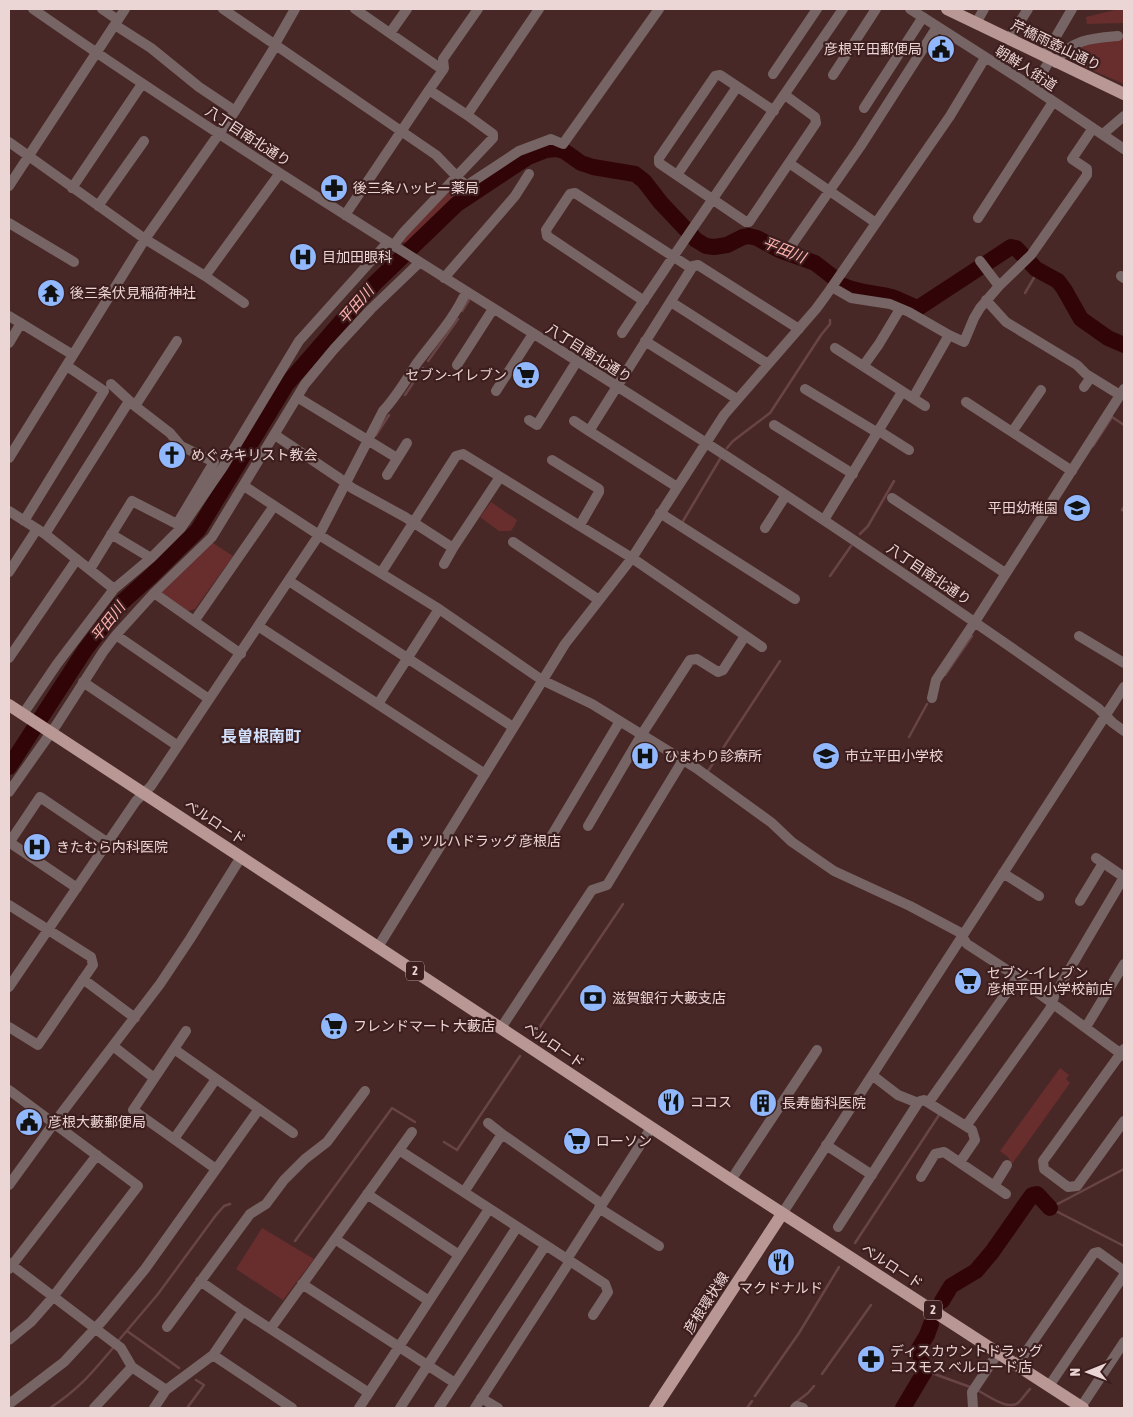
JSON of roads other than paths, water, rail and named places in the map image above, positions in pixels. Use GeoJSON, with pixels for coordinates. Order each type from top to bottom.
{"type":"FeatureCollection","features":[{"type":"Feature","properties":{"kind":"main road","name":"芹橋雨壺山通り"},"geometry":{"type":"LineString","coordinates":[[947,9],[1124,94]]}},
{"type":"Feature","properties":{"kind":"main road","name":"ベルロード"},"geometry":{"type":"LineString","coordinates":[[9,705],[782,1214],[1082,1408]]}},
{"type":"Feature","properties":{"kind":"main road","name":"彦根環状線"},"geometry":{"type":"LineString","coordinates":[[655,1408],[782,1214]]}},
{"type":"Feature","properties":{"kind":"street","name":"八丁目南北通り"},"geometry":{"type":"LineString","coordinates":[[33,9],[142,84],[824,520],[975,621],[1098,708],[1124,731]]}},
{"type":"Feature","properties":{"kind":"street"},"geometry":{"type":"LineString","coordinates":[[102,9],[116,23],[151,48],[199,87],[235,111]]}},
{"type":"Feature","properties":{"kind":"street"},"geometry":{"type":"LineString","coordinates":[[9,186],[125,9]]}},
{"type":"Feature","properties":{"kind":"street"},"geometry":{"type":"LineString","coordinates":[[223,9],[436,155],[466,186],[519,151],[551,139],[563,144],[659,9]]}},
{"type":"Feature","properties":{"kind":"street"},"geometry":{"type":"LineString","coordinates":[[10,454],[67,366],[144,239],[235,111],[295,9]]}},
{"type":"Feature","properties":{"kind":"street"},"geometry":{"type":"LineString","coordinates":[[355,9],[443,70]]}},
{"type":"Feature","properties":{"kind":"street"},"geometry":{"type":"LineString","coordinates":[[390,33],[407,9]]}},
{"type":"Feature","properties":{"kind":"street"},"geometry":{"type":"LineString","coordinates":[[345,215],[443,70],[443,59],[478,9]]}},
{"type":"Feature","properties":{"kind":"street"},"geometry":{"type":"LineString","coordinates":[[467,115],[539,9]]}},
{"type":"Feature","properties":{"kind":"street"},"geometry":{"type":"LineString","coordinates":[[773,74],[817,9]]}},
{"type":"Feature","properties":{"kind":"street"},"geometry":{"type":"LineString","coordinates":[[622,333],[843,9]]}},
{"type":"Feature","properties":{"kind":"street"},"geometry":{"type":"LineString","coordinates":[[834,75],[876,9]]}},
{"type":"Feature","properties":{"kind":"street","name":"朝鮮人街道"},"geometry":{"type":"LineString","coordinates":[[910,9],[1124,149]]}},
{"type":"Feature","properties":{"kind":"street"},"geometry":{"type":"LineString","coordinates":[[976,23],[984,9]]}},
{"type":"Feature","properties":{"kind":"street"},"geometry":{"type":"LineString","coordinates":[[1009,39],[1028,9]]}},
{"type":"Feature","properties":{"kind":"street"},"geometry":{"type":"LineString","coordinates":[[1033,88],[1050,60],[1072,9]]}},
{"type":"Feature","properties":{"kind":"street"},"geometry":{"type":"LineString","coordinates":[[864,108],[923,17]]}},
{"type":"Feature","properties":{"kind":"street"},"geometry":{"type":"LineString","coordinates":[[792,246],[860,147],[937,27]]}},
{"type":"Feature","properties":{"kind":"street"},"geometry":{"type":"LineString","coordinates":[[1050,60],[1074,44],[1099,37],[1118,36]]}},
{"type":"Feature","properties":{"kind":"street"},"geometry":{"type":"LineString","coordinates":[[378,947],[513,726],[566,644],[632,558],[724,415],[799,329],[832,287],[950,116],[986,58]]}},
{"type":"Feature","properties":{"kind":"street"},"geometry":{"type":"LineString","coordinates":[[774,111],[720,76],[715,76],[659,158],[660,163],[746,222],[749,222],[816,122],[816,117],[785,95]]}},
{"type":"Feature","properties":{"kind":"street"},"geometry":{"type":"LineString","coordinates":[[72,188],[142,84]]}},
{"type":"Feature","properties":{"kind":"street"},"geometry":{"type":"LineString","coordinates":[[677,176],[737,87]]}},
{"type":"Feature","properties":{"kind":"street"},"geometry":{"type":"LineString","coordinates":[[25,716],[57,664],[114,589],[151,558],[181,528],[223,466],[298,341],[393,245],[493,138],[492,134],[467,115],[429,90]]}},
{"type":"Feature","properties":{"kind":"street"},"geometry":{"type":"LineString","coordinates":[[978,218],[1053,102]]}},
{"type":"Feature","properties":{"kind":"street"},"geometry":{"type":"LineString","coordinates":[[1103,134],[1124,116]]}},
{"type":"Feature","properties":{"kind":"street"},"geometry":{"type":"LineString","coordinates":[[832,287],[851,298],[890,304],[949,336],[964,342],[974,318],[986,300],[1028,258],[1087,176],[1087,169],[1072,160],[1093,128]]}},
{"type":"Feature","properties":{"kind":"street"},"geometry":{"type":"LineString","coordinates":[[98,206],[144,141]]}},
{"type":"Feature","properties":{"kind":"street"},"geometry":{"type":"LineString","coordinates":[[9,142],[144,239],[205,276],[244,303]]}},
{"type":"Feature","properties":{"kind":"street"},"geometry":{"type":"LineString","coordinates":[[789,163],[876,224]]}},
{"type":"Feature","properties":{"kind":"street"},"geometry":{"type":"LineString","coordinates":[[205,276],[280,173]]}},
{"type":"Feature","properties":{"kind":"street"},"geometry":{"type":"LineString","coordinates":[[444,278],[515,196],[529,174]]}},
{"type":"Feature","properties":{"kind":"street"},"geometry":{"type":"LineString","coordinates":[[644,301],[546,236],[546,230],[570,194],[575,193],[691,268]]}},
{"type":"Feature","properties":{"kind":"street"},"geometry":{"type":"LineString","coordinates":[[9,223],[74,262]]}},
{"type":"Feature","properties":{"kind":"street"},"geometry":{"type":"LineString","coordinates":[[9,792],[48,731],[116,636],[154,593],[212,537],[305,384],[334,349],[418,261]]}},
{"type":"Feature","properties":{"kind":"street"},"geometry":{"type":"LineString","coordinates":[[980,261],[999,286]]}},
{"type":"Feature","properties":{"kind":"street"},"geometry":{"type":"LineString","coordinates":[[589,430],[693,266],[698,265],[799,329]]}},
{"type":"Feature","properties":{"kind":"street"},"geometry":{"type":"LineString","coordinates":[[9,987],[136,801],[152,786],[289,581],[319,535],[383,411],[394,399],[417,364],[440,335],[466,292]]}},
{"type":"Feature","properties":{"kind":"street"},"geometry":{"type":"LineString","coordinates":[[932,698],[936,680],[1122,392],[1092,377],[1077,365],[1006,322],[986,300]]}},
{"type":"Feature","properties":{"kind":"street"},"geometry":{"type":"LineString","coordinates":[[670,302],[768,364]]}},
{"type":"Feature","properties":{"kind":"street"},"geometry":{"type":"LineString","coordinates":[[457,365],[493,309]]}},
{"type":"Feature","properties":{"kind":"street"},"geometry":{"type":"LineString","coordinates":[[864,365],[900,309]]}},
{"type":"Feature","properties":{"kind":"street"},"geometry":{"type":"LineString","coordinates":[[9,316],[73,355]]}},
{"type":"Feature","properties":{"kind":"street"},"geometry":{"type":"LineString","coordinates":[[9,343],[21,323]]}},
{"type":"Feature","properties":{"kind":"street"},"geometry":{"type":"LineString","coordinates":[[496,391],[533,334]]}},
{"type":"Feature","properties":{"kind":"street"},"geometry":{"type":"LineString","coordinates":[[913,398],[949,336]]}},
{"type":"Feature","properties":{"kind":"street"},"geometry":{"type":"LineString","coordinates":[[9,572],[41,531],[126,406],[133,404],[177,341]]}},
{"type":"Feature","properties":{"kind":"street"},"geometry":{"type":"LineString","coordinates":[[645,341],[737,400]]}},
{"type":"Feature","properties":{"kind":"street"},"geometry":{"type":"LineString","coordinates":[[835,348],[925,406]]}},
{"type":"Feature","properties":{"kind":"street"},"geometry":{"type":"LineString","coordinates":[[529,420],[537,425],[577,361]]}},
{"type":"Feature","properties":{"kind":"street"},"geometry":{"type":"LineString","coordinates":[[24,521],[104,391],[67,366]]}},
{"type":"Feature","properties":{"kind":"street"},"geometry":{"type":"LineString","coordinates":[[1084,387],[1092,377]]}},
{"type":"Feature","properties":{"kind":"street"},"geometry":{"type":"LineString","coordinates":[[90,569],[132,501],[177,524],[214,462],[180,446],[170,433],[110,384]]}},
{"type":"Feature","properties":{"kind":"street"},"geometry":{"type":"LineString","coordinates":[[805,390],[909,450]]}},
{"type":"Feature","properties":{"kind":"street"},"geometry":{"type":"LineString","coordinates":[[1012,432],[1041,390]]}},
{"type":"Feature","properties":{"kind":"street"},"geometry":{"type":"LineString","coordinates":[[824,520],[902,392]]}},
{"type":"Feature","properties":{"kind":"street"},"geometry":{"type":"LineString","coordinates":[[297,397],[397,458]]}},
{"type":"Feature","properties":{"kind":"street"},"geometry":{"type":"LineString","coordinates":[[966,402],[1072,471]]}},
{"type":"Feature","properties":{"kind":"street"},"geometry":{"type":"LineString","coordinates":[[574,421],[677,487]]}},
{"type":"Feature","properties":{"kind":"street"},"geometry":{"type":"LineString","coordinates":[[774,425],[853,474]]}},
{"type":"Feature","properties":{"kind":"street"},"geometry":{"type":"LineString","coordinates":[[274,435],[345,483],[413,522],[453,548]]}},
{"type":"Feature","properties":{"kind":"street"},"geometry":{"type":"LineString","coordinates":[[387,475],[407,443]]}},
{"type":"Feature","properties":{"kind":"street"},"geometry":{"type":"LineString","coordinates":[[381,573],[456,456],[463,454],[632,558],[762,647]]}},
{"type":"Feature","properties":{"kind":"street"},"geometry":{"type":"LineString","coordinates":[[552,460],[599,489],[580,525]]}},
{"type":"Feature","properties":{"kind":"street"},"geometry":{"type":"LineString","coordinates":[[444,564],[500,477]]}},
{"type":"Feature","properties":{"kind":"street"},"geometry":{"type":"LineString","coordinates":[[244,486],[439,609],[542,680],[592,704],[683,760],[772,823],[792,842],[834,871],[910,906],[959,932],[968,944],[1123,1053],[1043,1161],[1044,1169],[1068,1187],[1077,1186],[1124,1121]]}},
{"type":"Feature","properties":{"kind":"street"},"geometry":{"type":"LineString","coordinates":[[765,528],[786,495]]}},
{"type":"Feature","properties":{"kind":"street"},"geometry":{"type":"LineString","coordinates":[[892,498],[1005,573]]}},
{"type":"Feature","properties":{"kind":"street"},"geometry":{"type":"LineString","coordinates":[[194,620],[274,506]]}},
{"type":"Feature","properties":{"kind":"street"},"geometry":{"type":"LineString","coordinates":[[9,511],[41,531],[114,589]]}},
{"type":"Feature","properties":{"kind":"street"},"geometry":{"type":"LineString","coordinates":[[660,513],[794,599]]}},
{"type":"Feature","properties":{"kind":"street"},"geometry":{"type":"LineString","coordinates":[[112,534],[151,558]]}},
{"type":"Feature","properties":{"kind":"street"},"geometry":{"type":"LineString","coordinates":[[512,542],[599,600]]}},
{"type":"Feature","properties":{"kind":"street"},"geometry":{"type":"LineString","coordinates":[[9,658],[77,559]]}},
{"type":"Feature","properties":{"kind":"street"},"geometry":{"type":"LineString","coordinates":[[289,581],[513,726]]}},
{"type":"Feature","properties":{"kind":"street"},"geometry":{"type":"LineString","coordinates":[[154,593],[240,654]]}},
{"type":"Feature","properties":{"kind":"street"},"geometry":{"type":"LineString","coordinates":[[378,704],[439,609]]}},
{"type":"Feature","properties":{"kind":"street"},"geometry":{"type":"LineString","coordinates":[[258,626],[485,774]]}},
{"type":"Feature","properties":{"kind":"street"},"geometry":{"type":"LineString","coordinates":[[116,636],[209,699]]}},
{"type":"Feature","properties":{"kind":"street"},"geometry":{"type":"LineString","coordinates":[[588,826],[642,734],[690,660],[697,659],[718,672],[723,670],[745,636]]}},
{"type":"Feature","properties":{"kind":"street"},"geometry":{"type":"LineString","coordinates":[[1079,636],[1124,662]]}},
{"type":"Feature","properties":{"kind":"street"},"geometry":{"type":"LineString","coordinates":[[83,682],[178,746]]}},
{"type":"Feature","properties":{"kind":"street"},"geometry":{"type":"LineString","coordinates":[[782,1214],[1124,687]]}},
{"type":"Feature","properties":{"kind":"street"},"geometry":{"type":"LineString","coordinates":[[549,840],[620,721]]}},
{"type":"Feature","properties":{"kind":"street"},"geometry":{"type":"LineString","coordinates":[[501,1028],[592,890],[607,885],[683,760]]}},
{"type":"Feature","properties":{"kind":"street"},"geometry":{"type":"LineString","coordinates":[[77,888],[9,842],[40,797],[108,843]]}},
{"type":"Feature","properties":{"kind":"street"},"geometry":{"type":"LineString","coordinates":[[9,1186],[54,1123],[135,1018],[190,939],[242,857]]}},
{"type":"Feature","properties":{"kind":"street"},"geometry":{"type":"LineString","coordinates":[[966,1126],[1050,1009],[1052,1002],[1124,877],[1100,860],[1080,901]]}},
{"type":"Feature","properties":{"kind":"street"},"geometry":{"type":"LineString","coordinates":[[1003,873],[1039,896]]}},
{"type":"Feature","properties":{"kind":"street"},"geometry":{"type":"LineString","coordinates":[[9,905],[91,957],[93,965],[38,1045],[9,1027]]}},
{"type":"Feature","properties":{"kind":"street"},"geometry":{"type":"LineString","coordinates":[[1086,1027],[1124,964]]}},
{"type":"Feature","properties":{"kind":"street"},"geometry":{"type":"LineString","coordinates":[[9,966],[18,972]]}},
{"type":"Feature","properties":{"kind":"street"},"geometry":{"type":"LineString","coordinates":[[838,1227],[923,1103],[1017,978]]}},
{"type":"Feature","properties":{"kind":"street"},"geometry":{"type":"LineString","coordinates":[[83,979],[135,1018]]}},
{"type":"Feature","properties":{"kind":"street"},"geometry":{"type":"LineString","coordinates":[[186,1031],[133,1110],[216,1169]]}},
{"type":"Feature","properties":{"kind":"street"},"geometry":{"type":"LineString","coordinates":[[114,1046],[154,1078]]}},
{"type":"Feature","properties":{"kind":"street"},"geometry":{"type":"LineString","coordinates":[[174,1049],[293,1133]]}},
{"type":"Feature","properties":{"kind":"street"},"geometry":{"type":"LineString","coordinates":[[731,1180],[817,1050]]}},
{"type":"Feature","properties":{"kind":"street"},"geometry":{"type":"LineString","coordinates":[[872,1075],[898,1095],[923,1103],[972,1130],[975,1140],[960,1162]]}},
{"type":"Feature","properties":{"kind":"street"},"geometry":{"type":"LineString","coordinates":[[174,1139],[216,1079]]}},
{"type":"Feature","properties":{"kind":"street"},"geometry":{"type":"LineString","coordinates":[[167,1326],[250,1214],[266,1204],[284,1180],[305,1159],[327,1142],[365,1091]]}},
{"type":"Feature","properties":{"kind":"street"},"geometry":{"type":"LineString","coordinates":[[9,1340],[31,1322],[53,1297],[138,1186],[10,1092]]}},
{"type":"Feature","properties":{"kind":"street"},"geometry":{"type":"LineString","coordinates":[[9,1407],[64,1362],[95,1328],[144,1269],[259,1109]]}},
{"type":"Feature","properties":{"kind":"street"},"geometry":{"type":"LineString","coordinates":[[488,1123],[600,1206],[659,1246]]}},
{"type":"Feature","properties":{"kind":"street"},"geometry":{"type":"LineString","coordinates":[[475,1408],[600,1206],[651,1128]]}},
{"type":"Feature","properties":{"kind":"street"},"geometry":{"type":"LineString","coordinates":[[271,1328],[412,1132]]}},
{"type":"Feature","properties":{"kind":"street"},"geometry":{"type":"LineString","coordinates":[[464,1192],[502,1134]]}},
{"type":"Feature","properties":{"kind":"street"},"geometry":{"type":"LineString","coordinates":[[826,1145],[872,1175]]}},
{"type":"Feature","properties":{"kind":"street"},"geometry":{"type":"LineString","coordinates":[[399,1150],[605,1284],[608,1292],[593,1316]]}},
{"type":"Feature","properties":{"kind":"street"},"geometry":{"type":"LineString","coordinates":[[920,1177],[935,1154],[944,1152],[1006,1194]]}},
{"type":"Feature","properties":{"kind":"street"},"geometry":{"type":"LineString","coordinates":[[97,1155],[10,1266],[121,1348],[132,1368],[166,1390]]}},
{"type":"Feature","properties":{"kind":"street"},"geometry":{"type":"LineString","coordinates":[[994,1186],[1007,1165]]}},
{"type":"Feature","properties":{"kind":"street"},"geometry":{"type":"LineString","coordinates":[[367,1194],[459,1255]]}},
{"type":"Feature","properties":{"kind":"street"},"geometry":{"type":"LineString","coordinates":[[359,1408],[489,1209]]}},
{"type":"Feature","properties":{"kind":"street"},"geometry":{"type":"LineString","coordinates":[[400,1408],[517,1227]]}},
{"type":"Feature","properties":{"kind":"street"},"geometry":{"type":"LineString","coordinates":[[335,1239],[429,1301]]}},
{"type":"Feature","properties":{"kind":"street"},"geometry":{"type":"LineString","coordinates":[[439,1408],[545,1246]]}},
{"type":"Feature","properties":{"kind":"street"},"geometry":{"type":"LineString","coordinates":[[1017,1365],[1094,1253],[1098,1252],[1123,1270],[1124,1275],[1049,1386]]}},
{"type":"Feature","properties":{"kind":"street"},"geometry":{"type":"LineString","coordinates":[[200,1281],[369,1393]]}},
{"type":"Feature","properties":{"kind":"street"},"geometry":{"type":"LineString","coordinates":[[302,1284],[455,1384]]}},
{"type":"Feature","properties":{"kind":"street"},"geometry":{"type":"LineString","coordinates":[[154,1408],[166,1390],[213,1356],[243,1311]]}},
{"type":"Feature","properties":{"kind":"street"},"geometry":{"type":"LineString","coordinates":[[1082,1408],[1124,1342]]}},
{"type":"Feature","properties":{"kind":"street"},"geometry":{"type":"LineString","coordinates":[[973,1408],[972,1392],[998,1353]]}},
{"type":"Feature","properties":{"kind":"street"},"geometry":{"type":"LineString","coordinates":[[213,1356],[279,1405],[292,1408]]}},
{"type":"Feature","properties":{"kind":"street"},"geometry":{"type":"LineString","coordinates":[[94,1408],[132,1368]]}},
{"type":"Feature","properties":{"kind":"street"},"geometry":{"type":"LineString","coordinates":[[481,1398],[498,1408]]}},
{"type":"Feature","properties":{"kind":"street"},"geometry":{"type":"LineString","coordinates":[[795,1408],[797,1406],[802,1408]]}},
{"type":"Feature","properties":{"kind":"waterway","name":"平田川"},"geometry":{"type":"LineString","coordinates":[[9,767],[85,650],[120,604],[198,530],[286,385],[374,284],[457,204],[528,157],[546,150],[556,149],[564,151],[581,163],[593,167],[635,174],[644,181],[661,203],[696,240],[706,246],[727,245],[749,236],[757,238],[779,250],[815,263],[833,277]]}},
{"type":"Feature","properties":{"kind":"waterway","name":"平田川"},"geometry":{"type":"LineString","coordinates":[[844,286],[862,292],[892,297],[918,308],[1011,247],[1016,248],[1036,269],[1058,281],[1081,319],[1108,338],[1124,345]]}},
{"type":"Feature","properties":{"kind":"waterway"},"geometry":{"type":"LineString","coordinates":[[1025,293],[1038,269]]}},
{"type":"Feature","properties":{"kind":"waterway","name":"平田川"},"geometry":{"type":"LineString","coordinates":[[826,279],[830,274]]}},
{"type":"Feature","properties":{"kind":"waterway"},"geometry":{"type":"LineString","coordinates":[[462,311],[469,300]]}},
{"type":"Feature","properties":{"kind":"waterway"},"geometry":{"type":"LineString","coordinates":[[428,361],[458,319]]}},
{"type":"Feature","properties":{"kind":"waterway"},"geometry":{"type":"LineString","coordinates":[[727,448],[733,441],[770,413],[830,324],[830,320]]}},
{"type":"Feature","properties":{"kind":"waterway"},"geometry":{"type":"LineString","coordinates":[[405,395],[413,383]]}},
{"type":"Feature","properties":{"kind":"waterway"},"geometry":{"type":"LineString","coordinates":[[376,435],[389,415]]}},
{"type":"Feature","properties":{"kind":"waterway"},"geometry":{"type":"LineString","coordinates":[[1093,446],[1112,417],[1124,425]]}},
{"type":"Feature","properties":{"kind":"waterway"},"geometry":{"type":"LineString","coordinates":[[683,521],[720,459]]}},
{"type":"Feature","properties":{"kind":"waterway"},"geometry":{"type":"LineString","coordinates":[[860,534],[868,526],[894,481]]}},
{"type":"Feature","properties":{"kind":"waterway"},"geometry":{"type":"LineString","coordinates":[[1124,507],[1122,510],[1124,511]]}},
{"type":"Feature","properties":{"kind":"waterway"},"geometry":{"type":"LineString","coordinates":[[830,576],[851,546]]}},
{"type":"Feature","properties":{"kind":"waterway"},"geometry":{"type":"LineString","coordinates":[[945,675],[972,636]]}},
{"type":"Feature","properties":{"kind":"waterway"},"geometry":{"type":"LineString","coordinates":[[708,771],[780,661]]}},
{"type":"Feature","properties":{"kind":"waterway"},"geometry":{"type":"LineString","coordinates":[[909,737],[927,704]]}},
{"type":"Feature","properties":{"kind":"waterway"},"geometry":{"type":"LineString","coordinates":[[535,1034],[623,904]]}},
{"type":"Feature","properties":{"kind":"waterway"},"geometry":{"type":"LineString","coordinates":[[444,1142],[457,1150],[520,1056]]}},
{"type":"Feature","properties":{"kind":"waterway"},"geometry":{"type":"LineString","coordinates":[[295,1241],[392,1108],[415,1122]]}},
{"type":"Feature","properties":{"kind":"waterway"},"geometry":{"type":"LineString","coordinates":[[855,1243],[939,1115]]}},
{"type":"Feature","properties":{"kind":"waterway"},"geometry":{"type":"LineString","coordinates":[[1124,1169],[1050,1208],[1124,1246]]}},
{"type":"Feature","properties":{"kind":"waterway"},"geometry":{"type":"LineString","coordinates":[[942,1301],[951,1286],[976,1271],[992,1252],[1032,1195],[1037,1194],[1050,1208]]}},
{"type":"Feature","properties":{"kind":"waterway"},"geometry":{"type":"LineString","coordinates":[[119,1340],[158,1294],[216,1215],[224,1206],[230,1204]]}},
{"type":"Feature","properties":{"kind":"waterway"},"geometry":{"type":"LineString","coordinates":[[755,1396],[799,1333],[839,1267]]}},
{"type":"Feature","properties":{"kind":"waterway"},"geometry":{"type":"LineString","coordinates":[[822,1374],[871,1305]]}},
{"type":"Feature","properties":{"kind":"waterway"},"geometry":{"type":"LineString","coordinates":[[903,1408],[925,1371],[918,1350],[931,1324]]}},
{"type":"Feature","properties":{"kind":"waterway"},"geometry":{"type":"LineString","coordinates":[[127,1331],[179,1368]]}},
{"type":"Feature","properties":{"kind":"waterway"},"geometry":{"type":"LineString","coordinates":[[50,1408],[77,1388],[113,1348]]}},
{"type":"Feature","properties":{"kind":"waterway"},"geometry":{"type":"LineString","coordinates":[[923,1373],[929,1372],[970,1387]]}},
{"type":"Feature","properties":{"kind":"waterway"},"geometry":{"type":"LineString","coordinates":[[187,1408],[204,1385],[196,1380]]}},
{"type":"Feature","properties":{"kind":"waterway"},"geometry":{"type":"LineString","coordinates":[[795,1403],[814,1386]]}},
{"type":"Feature","properties":{"kind":"waterway"},"geometry":{"type":"LineString","coordinates":[[977,1390],[998,1402],[1015,1405],[1030,1389]]}},
{"type":"Feature","properties":{"kind":"waterway"},"geometry":{"type":"LineString","coordinates":[[747,1408],[752,1401]]}},
{"type":"Feature","properties":{"kind":"place","name":"彦根平田郵便局"},"geometry":{"type":"Point","coordinates":[941,49]}},
{"type":"Feature","properties":{"kind":"place","name":"後三条ハッピー薬局"},"geometry":{"type":"Point","coordinates":[334,188]}},
{"type":"Feature","properties":{"kind":"place","name":"目加田眼科"},"geometry":{"type":"Point","coordinates":[303,257]}},
{"type":"Feature","properties":{"kind":"place","name":"後三条伏見稲荷神社"},"geometry":{"type":"Point","coordinates":[51,293]}},
{"type":"Feature","properties":{"kind":"place","name":"セブン-イレブン"},"geometry":{"type":"Point","coordinates":[526,375]}},
{"type":"Feature","properties":{"kind":"place","name":"めぐみキリスト教会"},"geometry":{"type":"Point","coordinates":[172,455]}},
{"type":"Feature","properties":{"kind":"place","name":"平田幼稚園"},"geometry":{"type":"Point","coordinates":[1077,508]}},
{"type":"Feature","properties":{"kind":"place","name":"ひまわり診療所"},"geometry":{"type":"Point","coordinates":[645,756]}},
{"type":"Feature","properties":{"kind":"place","name":"市立平田小学校"},"geometry":{"type":"Point","coordinates":[826,756]}},
{"type":"Feature","properties":{"kind":"place","name":"ツルハドラッグ 彦根店"},"geometry":{"type":"Point","coordinates":[400,841]}},
{"type":"Feature","properties":{"kind":"place","name":"きたむら内科医院"},"geometry":{"type":"Point","coordinates":[37,847]}},
{"type":"Feature","properties":{"kind":"place","name":"セブン-イレブン 彦根平田小学校前店"},"geometry":{"type":"Point","coordinates":[968,981]}},
{"type":"Feature","properties":{"kind":"place","name":"滋賀銀行 大藪支店"},"geometry":{"type":"Point","coordinates":[593,998]}},
{"type":"Feature","properties":{"kind":"place","name":"フレンドマート 大藪店"},"geometry":{"type":"Point","coordinates":[334,1026]}},
{"type":"Feature","properties":{"kind":"place","name":"ココス"},"geometry":{"type":"Point","coordinates":[671,1102]}},
{"type":"Feature","properties":{"kind":"place","name":"長寿歯科医院"},"geometry":{"type":"Point","coordinates":[763,1103]}},
{"type":"Feature","properties":{"kind":"place","name":"彦根大藪郵便局"},"geometry":{"type":"Point","coordinates":[29,1122]}},
{"type":"Feature","properties":{"kind":"place","name":"ローソン"},"geometry":{"type":"Point","coordinates":[577,1141]}},
{"type":"Feature","properties":{"kind":"place","name":"マクドナルド"},"geometry":{"type":"Point","coordinates":[781,1262]}},
{"type":"Feature","properties":{"kind":"place","name":"ディスカウントドラッグ コスモス ベルロード店"},"geometry":{"type":"Point","coordinates":[871,1359]}},
{"type":"Feature","properties":{"kind":"district","name":"長曽根南町"},"geometry":{"type":"Point","coordinates":[261,736]}}]}
